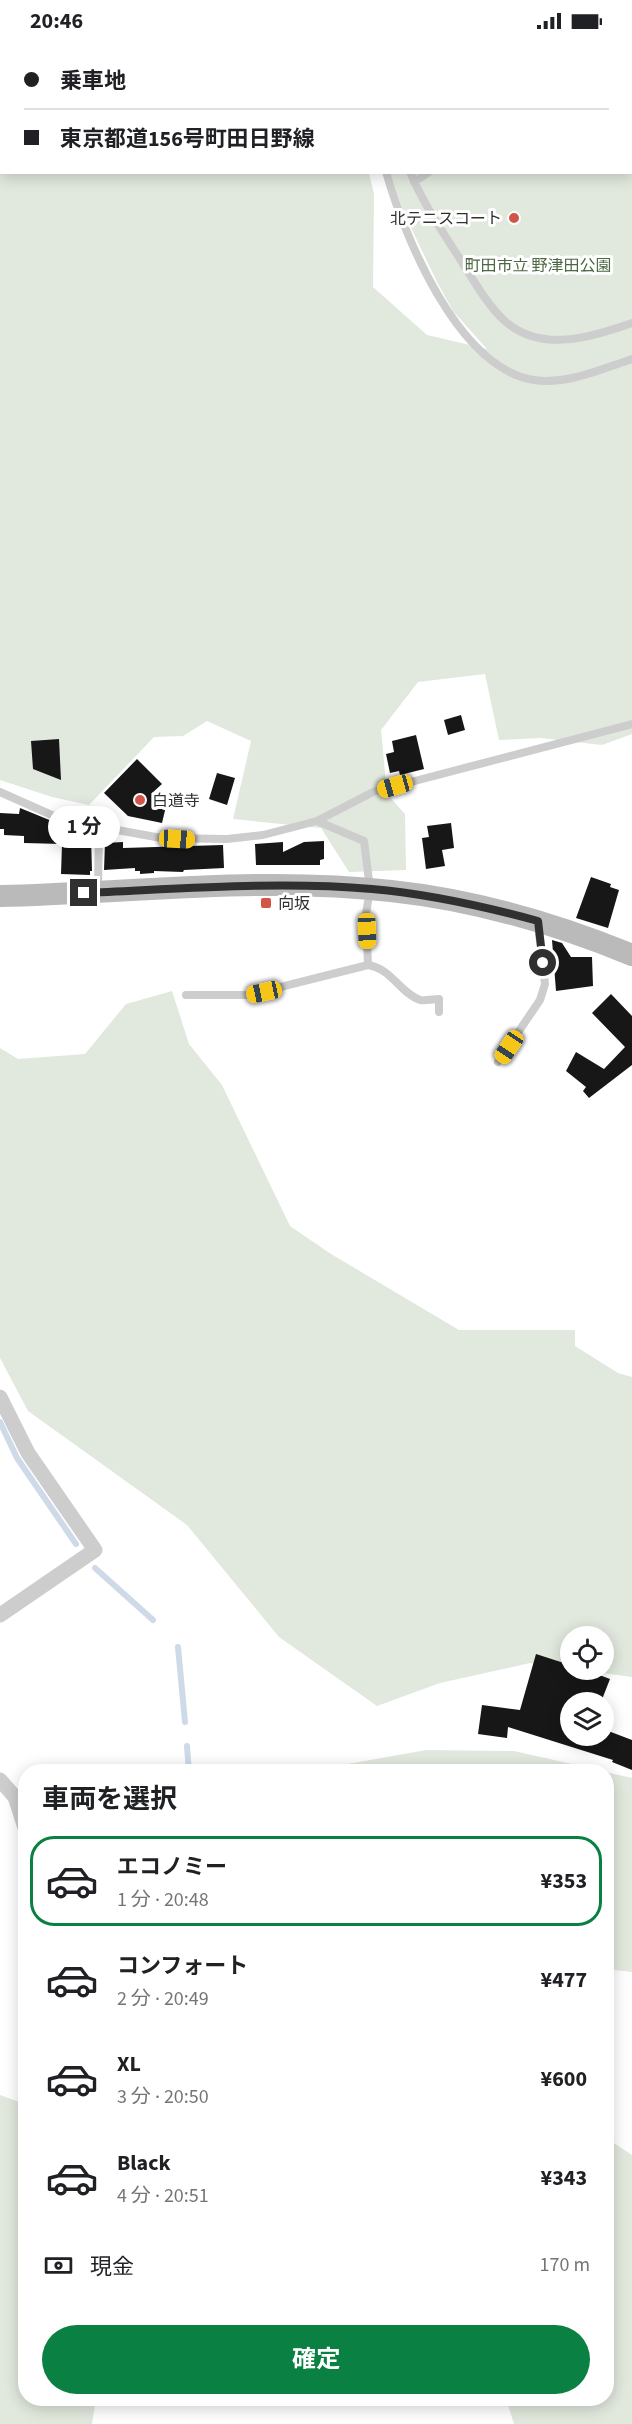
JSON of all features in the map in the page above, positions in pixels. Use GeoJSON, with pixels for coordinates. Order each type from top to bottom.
{"type":"FeatureCollection","features":[{"type":"Feature","properties":{"kind":"main road"},"geometry":{"type":"LineString","coordinates":[[0,896],[290,885],[370,889],[462,901],[579,933],[632,955]]}},
{"type":"Feature","properties":{"kind":"street"},"geometry":{"type":"LineString","coordinates":[[0,1397],[28,1453],[95,1550],[0,1615]]}},
{"type":"Feature","properties":{"kind":"street"},"geometry":{"type":"LineString","coordinates":[[0,1780],[15,1797],[18,1806]]}},
{"type":"Feature","properties":{"kind":"lane"},"geometry":{"type":"LineString","coordinates":[[387,174],[397,207],[431,285],[454,321],[486,357],[513,373],[534,380],[557,380],[585,374],[632,359]]}},
{"type":"Feature","properties":{"kind":"lane"},"geometry":{"type":"LineString","coordinates":[[411,174],[470,275],[498,314],[515,329],[544,339],[561,340],[607,332],[632,323]]}},
{"type":"Feature","properties":{"kind":"lane"},"geometry":{"type":"LineString","coordinates":[[414,182],[426,174]]}},
{"type":"Feature","properties":{"kind":"lane"},"geometry":{"type":"LineString","coordinates":[[0,792],[63,820],[99,828],[161,838],[227,839],[263,835],[317,821],[373,792],[632,724]]}},
{"type":"Feature","properties":{"kind":"lane"},"geometry":{"type":"LineString","coordinates":[[317,821],[364,841],[370,889],[366,914],[368,965]]}},
{"type":"Feature","properties":{"kind":"lane"},"geometry":{"type":"LineString","coordinates":[[98,893],[99,828]]}},
{"type":"Feature","properties":{"kind":"lane"},"geometry":{"type":"LineString","coordinates":[[498,1062],[540,1000],[545,984],[538,921]]}},
{"type":"Feature","properties":{"kind":"lane"},"geometry":{"type":"LineString","coordinates":[[186,995],[249,995],[368,965],[381,967],[400,986],[420,1000],[439,999],[439,1012]]}},
{"type":"Feature","properties":{"kind":"green space","name":"町田市立 野津田公園"},"geometry":{"type":"Polygon","coordinates":[[[0,174],[369,174],[374,194],[373,287],[427,335],[487,349],[453,311],[403,211],[390,174],[632,174],[632,734],[602,745],[541,738],[499,740],[485,674],[418,682],[381,730],[387,794],[405,814],[406,870],[349,872],[321,828],[233,819],[251,741],[207,721],[183,736],[154,737],[89,805],[52,797],[0,780],[0,174]]]}},
{"type":"Feature","properties":{"kind":"green space"},"geometry":{"type":"Polygon","coordinates":[[[172,991],[189,1044],[222,1085],[290,1226],[331,1254],[459,1330],[575,1330],[575,1346],[618,1373],[632,1377],[632,1677],[614,1675],[614,1626],[560,1626],[560,1667],[530,1663],[440,1683],[377,1706],[279,1637],[187,1525],[28,1411],[0,1358],[0,1048],[18,1059],[85,1054],[126,1004],[172,991]]]}},
{"type":"Feature","properties":{"kind":"green space"},"geometry":{"type":"Polygon","coordinates":[[[426,1750],[514,1751],[572,1764],[348,1764],[426,1750]]]}},
{"type":"Feature","properties":{"kind":"green space"},"geometry":{"type":"Polygon","coordinates":[[[614,1774],[632,1778],[632,1972],[614,1970],[614,1774]]]}},
{"type":"Feature","properties":{"kind":"green space"},"geometry":{"type":"Polygon","coordinates":[[[0,2095],[18,2101],[18,2406],[95,2406],[92,2424],[0,2424],[0,2095]]]}},
{"type":"Feature","properties":{"kind":"green space"},"geometry":{"type":"Polygon","coordinates":[[[614,2143],[632,2155],[632,2424],[514,2424],[508,2406],[614,2406],[614,2143]]]}},
{"type":"Feature","properties":{"kind":"building"},"geometry":{"type":"Polygon","coordinates":[[[461,715],[465,730],[448,735],[444,720],[461,715]]]}},
{"type":"Feature","properties":{"kind":"building"},"geometry":{"type":"Polygon","coordinates":[[[416,735],[424,769],[400,775],[399,771],[390,773],[386,754],[394,752],[392,741],[416,735]]]}},
{"type":"Feature","properties":{"kind":"building"},"geometry":{"type":"Polygon","coordinates":[[[59,739],[61,780],[33,769],[31,741],[59,739]]]}},
{"type":"Feature","properties":{"kind":"building"},"geometry":{"type":"Polygon","coordinates":[[[137,759],[162,784],[151,794],[168,798],[162,823],[128,816],[104,793],[137,759]]]}},
{"type":"Feature","properties":{"kind":"building"},"geometry":{"type":"Polygon","coordinates":[[[217,773],[235,778],[227,805],[209,799],[217,773]]]}},
{"type":"Feature","properties":{"kind":"building"},"geometry":{"type":"Polygon","coordinates":[[[20,808],[91,837],[92,871],[90,875],[61,874],[62,844],[24,843],[24,836],[4,835],[4,829],[0,829],[0,813],[19,814],[20,808]]]}},
{"type":"Feature","properties":{"kind":"building"},"geometry":{"type":"Polygon","coordinates":[[[451,823],[454,848],[442,850],[445,866],[426,869],[422,838],[429,837],[427,826],[451,823]]]}},
{"type":"Feature","properties":{"kind":"building"},"geometry":{"type":"Polygon","coordinates":[[[324,841],[324,859],[320,860],[320,865],[256,865],[255,844],[283,842],[283,852],[304,842],[324,841]]]}},
{"type":"Feature","properties":{"kind":"building"},"geometry":{"type":"Polygon","coordinates":[[[123,842],[123,848],[223,845],[224,868],[184,870],[183,872],[154,871],[154,873],[140,874],[140,871],[135,871],[135,868],[104,870],[105,843],[123,842]]]}},
{"type":"Feature","properties":{"kind":"building"},"geometry":{"type":"Polygon","coordinates":[[[591,877],[611,884],[610,887],[619,890],[608,928],[576,918],[591,877]]]}},
{"type":"Feature","properties":{"kind":"building"},"geometry":{"type":"Polygon","coordinates":[[[552,940],[562,943],[571,957],[592,957],[593,986],[556,991],[552,940]]]}},
{"type":"Feature","properties":{"kind":"building"},"geometry":{"type":"Polygon","coordinates":[[[611,994],[632,1016],[632,1065],[589,1098],[583,1091],[586,1087],[566,1071],[576,1052],[604,1069],[625,1047],[592,1013],[611,994]]]}},
{"type":"Feature","properties":{"kind":"building"},"geometry":{"type":"Polygon","coordinates":[[[536,1654],[560,1662],[560,1680],[610,1680],[605,1692],[560,1692],[560,1743],[508,1727],[507,1738],[478,1734],[482,1705],[520,1710],[536,1654]]]}},
{"type":"Feature","properties":{"kind":"building"},"geometry":{"type":"Polygon","coordinates":[[[614,1733],[632,1740],[632,1770],[612,1762],[613,1760],[568,1746],[614,1746],[614,1733]]]}},
{"type":"Feature","properties":{"kind":"waterway"},"geometry":{"type":"LineString","coordinates":[[0,1422],[17,1458],[76,1544]]}},
{"type":"Feature","properties":{"kind":"waterway"},"geometry":{"type":"LineString","coordinates":[[95,1568],[153,1620]]}},
{"type":"Feature","properties":{"kind":"waterway"},"geometry":{"type":"LineString","coordinates":[[178,1647],[185,1722]]}},
{"type":"Feature","properties":{"kind":"waterway"},"geometry":{"type":"LineString","coordinates":[[187,1746],[188,1764]]}},
{"type":"Feature","properties":{"kind":"place","name":"北テニスコート"},"geometry":{"type":"Point","coordinates":[514,218]}},
{"type":"Feature","properties":{"kind":"place","name":"白道寺"},"geometry":{"type":"Point","coordinates":[140,800]}},
{"type":"Feature","properties":{"kind":"place","name":"向坂"},"geometry":{"type":"Point","coordinates":[266,903]}},
{"type":"Feature","properties":{"kind":"route"},"geometry":{"type":"LineString","coordinates":[[84,893],[290,885],[370,889],[436,897],[462,901],[538,921],[543,963]]}}]}
